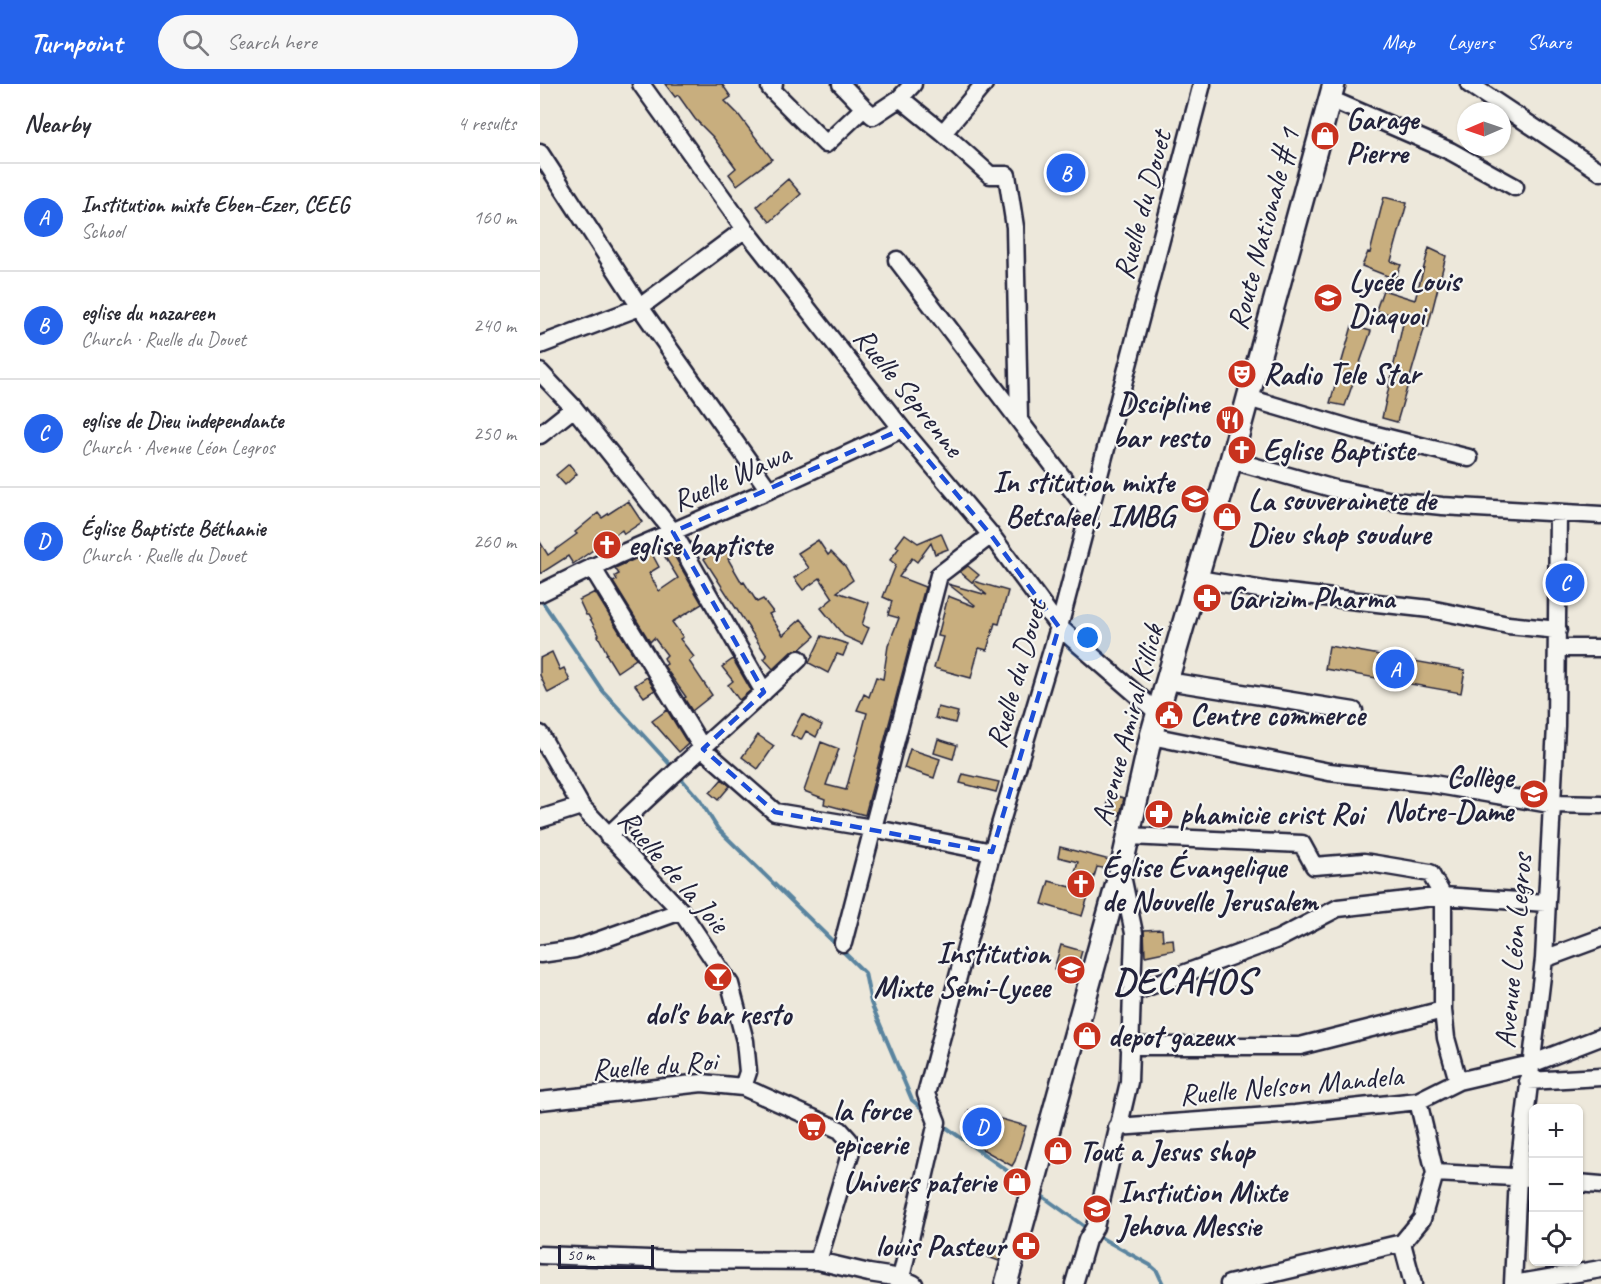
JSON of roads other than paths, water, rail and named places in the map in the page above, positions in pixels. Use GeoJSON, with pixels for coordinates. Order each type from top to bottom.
{"type":"FeatureCollection","features":[{"type":"Feature","properties":{"kind":"main road","name":"Route Nationale # 1"},"geometry":{"type":"LineString","coordinates":[[1231,460],[1332,92]]}},
{"type":"Feature","properties":{"kind":"main road","name":"Avenue Amiral Killick"},"geometry":{"type":"LineString","coordinates":[[1006,1284],[1129,836],[1151,736],[1231,460]]}},
{"type":"Feature","properties":{"kind":"street"},"geometry":{"type":"LineString","coordinates":[[774,84],[770,88],[826,144],[864,108]]}},
{"type":"Feature","properties":{"kind":"street"},"geometry":{"type":"LineString","coordinates":[[841,84],[873,116],[900,98],[912,84]]}},
{"type":"Feature","properties":{"kind":"street"},"geometry":{"type":"LineString","coordinates":[[943,133],[984,84]]}},
{"type":"Feature","properties":{"kind":"street","name":"Ruelle du Douet"},"geometry":{"type":"LineString","coordinates":[[908,1281],[937,1122],[926,1094],[992,852],[1059,627],[1202,84]]}},
{"type":"Feature","properties":{"kind":"street"},"geometry":{"type":"LineString","coordinates":[[1469,84],[1601,172]]}},
{"type":"Feature","properties":{"kind":"street","name":"Ruelle Seprenne"},"geometry":{"type":"LineString","coordinates":[[645,86],[745,229],[902,429],[992,535],[1059,627],[1158,713]]}},
{"type":"Feature","properties":{"kind":"street"},"geometry":{"type":"LineString","coordinates":[[1332,92],[1450,151],[1515,187]]}},
{"type":"Feature","properties":{"kind":"street"},"geometry":{"type":"LineString","coordinates":[[900,98],[990,176],[1007,175],[1014,227],[1019,419]]}},
{"type":"Feature","properties":{"kind":"street"},"geometry":{"type":"LineString","coordinates":[[540,153],[640,307],[769,490]]}},
{"type":"Feature","properties":{"kind":"street"},"geometry":{"type":"LineString","coordinates":[[540,345],[640,307],[745,229]]}},
{"type":"Feature","properties":{"kind":"street"},"geometry":{"type":"LineString","coordinates":[[897,261],[1088,511]]}},
{"type":"Feature","properties":{"kind":"street"},"geometry":{"type":"LineString","coordinates":[[540,372],[574,408],[673,532],[764,692]]}},
{"type":"Feature","properties":{"kind":"street"},"geometry":{"type":"LineString","coordinates":[[1248,398],[1360,431],[1469,458]]}},
{"type":"Feature","properties":{"kind":"street"},"geometry":{"type":"LineString","coordinates":[[540,435],[574,408]]}},
{"type":"Feature","properties":{"kind":"street","name":"Ruelle Wawa"},"geometry":{"type":"LineString","coordinates":[[544,592],[592,567],[902,429]]}},
{"type":"Feature","properties":{"kind":"street"},"geometry":{"type":"LineString","coordinates":[[1231,460],[1335,489],[1393,501],[1601,515]]}},
{"type":"Feature","properties":{"kind":"street","name":"Avenue Léon Legros"},"geometry":{"type":"LineString","coordinates":[[1513,1284],[1526,1177],[1529,1072],[1544,959],[1556,726],[1558,513]]}},
{"type":"Feature","properties":{"kind":"street"},"geometry":{"type":"LineString","coordinates":[[843,943],[939,574],[992,535]]}},
{"type":"Feature","properties":{"kind":"street"},"geometry":{"type":"LineString","coordinates":[[592,567],[704,749],[775,812],[872,828],[992,852]]}},
{"type":"Feature","properties":{"kind":"street"},"geometry":{"type":"LineString","coordinates":[[1198,579],[1271,591],[1430,609],[1508,625],[1558,630]]}},
{"type":"Feature","properties":{"kind":"street"},"geometry":{"type":"LineString","coordinates":[[1558,648],[1601,648]]}},
{"type":"Feature","properties":{"kind":"street"},"geometry":{"type":"LineString","coordinates":[[608,836],[799,659]]}},
{"type":"Feature","properties":{"kind":"street"},"geometry":{"type":"LineString","coordinates":[[1167,681],[1354,711]]}},
{"type":"Feature","properties":{"kind":"street","name":"Ruelle de la Joie"},"geometry":{"type":"LineString","coordinates":[[540,734],[582,806],[681,911],[730,984],[745,1041],[748,1072],[743,1088]]}},
{"type":"Feature","properties":{"kind":"street"},"geometry":{"type":"LineString","coordinates":[[1151,736],[1329,772],[1433,784],[1551,804],[1601,805]]}},
{"type":"Feature","properties":{"kind":"street"},"geometry":{"type":"LineString","coordinates":[[540,819],[582,806]]}},
{"type":"Feature","properties":{"kind":"street"},"geometry":{"type":"LineString","coordinates":[[1129,836],[1302,844],[1314,866],[1364,862],[1430,873],[1443,896],[1443,1010],[1446,1038],[1458,1081]]}},
{"type":"Feature","properties":{"kind":"street"},"geometry":{"type":"LineString","coordinates":[[1074,1284],[1091,1233],[1129,1082],[1134,933],[1120,869]]}},
{"type":"Feature","properties":{"kind":"street"},"geometry":{"type":"LineString","coordinates":[[1131,993],[1278,939],[1338,908],[1443,896],[1546,903]]}},
{"type":"Feature","properties":{"kind":"street"},"geometry":{"type":"LineString","coordinates":[[540,954],[575,949],[681,911]]}},
{"type":"Feature","properties":{"kind":"street"},"geometry":{"type":"LineString","coordinates":[[1544,959],[1601,938]]}},
{"type":"Feature","properties":{"kind":"street"},"geometry":{"type":"LineString","coordinates":[[1129,1046],[1300,1046],[1443,1010]]}},
{"type":"Feature","properties":{"kind":"street","name":"Ruelle Nelson Mandela"},"geometry":{"type":"LineString","coordinates":[[1117,1126],[1306,1113],[1418,1101],[1458,1081],[1529,1072],[1601,1037]]}},
{"type":"Feature","properties":{"kind":"street"},"geometry":{"type":"LineString","coordinates":[[1529,1072],[1601,1077]]}},
{"type":"Feature","properties":{"kind":"street","name":"Ruelle du Roi"},"geometry":{"type":"LineString","coordinates":[[540,1101],[702,1083],[743,1088],[840,1130],[849,1140],[851,1151],[818,1261]]}},
{"type":"Feature","properties":{"kind":"street"},"geometry":{"type":"LineString","coordinates":[[1229,1284],[1402,1243],[1422,1219],[1435,1173],[1418,1101]]}},
{"type":"Feature","properties":{"kind":"street"},"geometry":{"type":"LineString","coordinates":[[1435,1173],[1526,1177]]}},
{"type":"Feature","properties":{"kind":"street"},"geometry":{"type":"LineString","coordinates":[[1583,1183],[1601,1185]]}},
{"type":"Feature","properties":{"kind":"street"},"geometry":{"type":"LineString","coordinates":[[1402,1243],[1413,1284]]}},
{"type":"Feature","properties":{"kind":"street"},"geometry":{"type":"LineString","coordinates":[[540,1256],[818,1261],[908,1281]]}},
{"type":"Feature","properties":{"kind":"street"},"geometry":{"type":"LineString","coordinates":[[1513,1284],[1601,1269]]}},
{"type":"Feature","properties":{"kind":"street"},"geometry":{"type":"LineString","coordinates":[[855,1284],[869,1273]]}},
{"type":"Feature","properties":{"kind":"waterway"},"geometry":{"type":"LineString","coordinates":[[540,598],[602,690],[674,769]]}},
{"type":"Feature","properties":{"kind":"waterway"},"geometry":{"type":"LineString","coordinates":[[678,775],[699,799],[718,829],[865,973],[871,1003],[912,1100],[926,1112]]}},
{"type":"Feature","properties":{"kind":"waterway"},"geometry":{"type":"LineString","coordinates":[[940,1123],[1027,1185]]}},
{"type":"Feature","properties":{"kind":"waterway"},"geometry":{"type":"LineString","coordinates":[[1038,1193],[1088,1229]]}},
{"type":"Feature","properties":{"kind":"waterway"},"geometry":{"type":"LineString","coordinates":[[1096,1235],[1150,1265],[1157,1271],[1163,1284]]}},
{"type":"Feature","properties":{"kind":"place","name":"Garage Pierre"},"geometry":{"type":"Point","coordinates":[1325,136]}},
{"type":"Feature","properties":{"kind":"place","name":"eglise du nazareen"},"geometry":{"type":"Point","coordinates":[1066,173]}},
{"type":"Feature","properties":{"kind":"place","name":"Lycée Louis Diaquoi"},"geometry":{"type":"Point","coordinates":[1328,298]}},
{"type":"Feature","properties":{"kind":"place","name":"Radio Tele Star"},"geometry":{"type":"Point","coordinates":[1242,374]}},
{"type":"Feature","properties":{"kind":"place","name":"Dscipline bar resto"},"geometry":{"type":"Point","coordinates":[1230,420]}},
{"type":"Feature","properties":{"kind":"place","name":"Eglise Baptiste"},"geometry":{"type":"Point","coordinates":[1242,450]}},
{"type":"Feature","properties":{"kind":"place","name":"In stitution mixte Betsaleel, IMBG"},"geometry":{"type":"Point","coordinates":[1195,499]}},
{"type":"Feature","properties":{"kind":"place","name":"La souverainete de Dieu shop soudure"},"geometry":{"type":"Point","coordinates":[1227,517]}},
{"type":"Feature","properties":{"kind":"place","name":"eglise baptiste"},"geometry":{"type":"Point","coordinates":[607,545]}},
{"type":"Feature","properties":{"kind":"place","name":"eglise de Dieu independante"},"geometry":{"type":"Point","coordinates":[1565,583]}},
{"type":"Feature","properties":{"kind":"place","name":"Garizim Pharma"},"geometry":{"type":"Point","coordinates":[1207,598]}},
{"type":"Feature","properties":{"kind":"place","name":"Institution mixte Eben-Ezer, CEEG"},"geometry":{"type":"Point","coordinates":[1395,669]}},
{"type":"Feature","properties":{"kind":"place","name":"Centre commerce"},"geometry":{"type":"Point","coordinates":[1169,715]}},
{"type":"Feature","properties":{"kind":"place","name":"Collège Notre-Dame"},"geometry":{"type":"Point","coordinates":[1534,794]}},
{"type":"Feature","properties":{"kind":"place","name":"phamicie crist Roi"},"geometry":{"type":"Point","coordinates":[1159,814]}},
{"type":"Feature","properties":{"kind":"place","name":"Église Évangelique de Nouvelle Jerusalem"},"geometry":{"type":"Point","coordinates":[1081,884]}},
{"type":"Feature","properties":{"kind":"place","name":"Institution Mixte Semi-Lycee"},"geometry":{"type":"Point","coordinates":[1071,970]}},
{"type":"Feature","properties":{"kind":"place","name":"dol's bar resto"},"geometry":{"type":"Point","coordinates":[718,977]}},
{"type":"Feature","properties":{"kind":"place","name":"depot gazeux"},"geometry":{"type":"Point","coordinates":[1087,1036]}},
{"type":"Feature","properties":{"kind":"place","name":"la force epicerie"},"geometry":{"type":"Point","coordinates":[812,1127]}},
{"type":"Feature","properties":{"kind":"place","name":"Église Baptiste Béthanie"},"geometry":{"type":"Point","coordinates":[982,1127]}},
{"type":"Feature","properties":{"kind":"place","name":"Tout a Jesus shop"},"geometry":{"type":"Point","coordinates":[1058,1151]}},
{"type":"Feature","properties":{"kind":"place","name":"Univers paterie"},"geometry":{"type":"Point","coordinates":[1017,1182]}},
{"type":"Feature","properties":{"kind":"place","name":"Instiution Mixte Jehova Messie"},"geometry":{"type":"Point","coordinates":[1097,1209]}},
{"type":"Feature","properties":{"kind":"place","name":"louis Pasteur"},"geometry":{"type":"Point","coordinates":[1026,1246]}},
{"type":"Feature","properties":{"kind":"district","name":"DECAHOS"},"geometry":{"type":"Point","coordinates":[1184,981]}}]}
